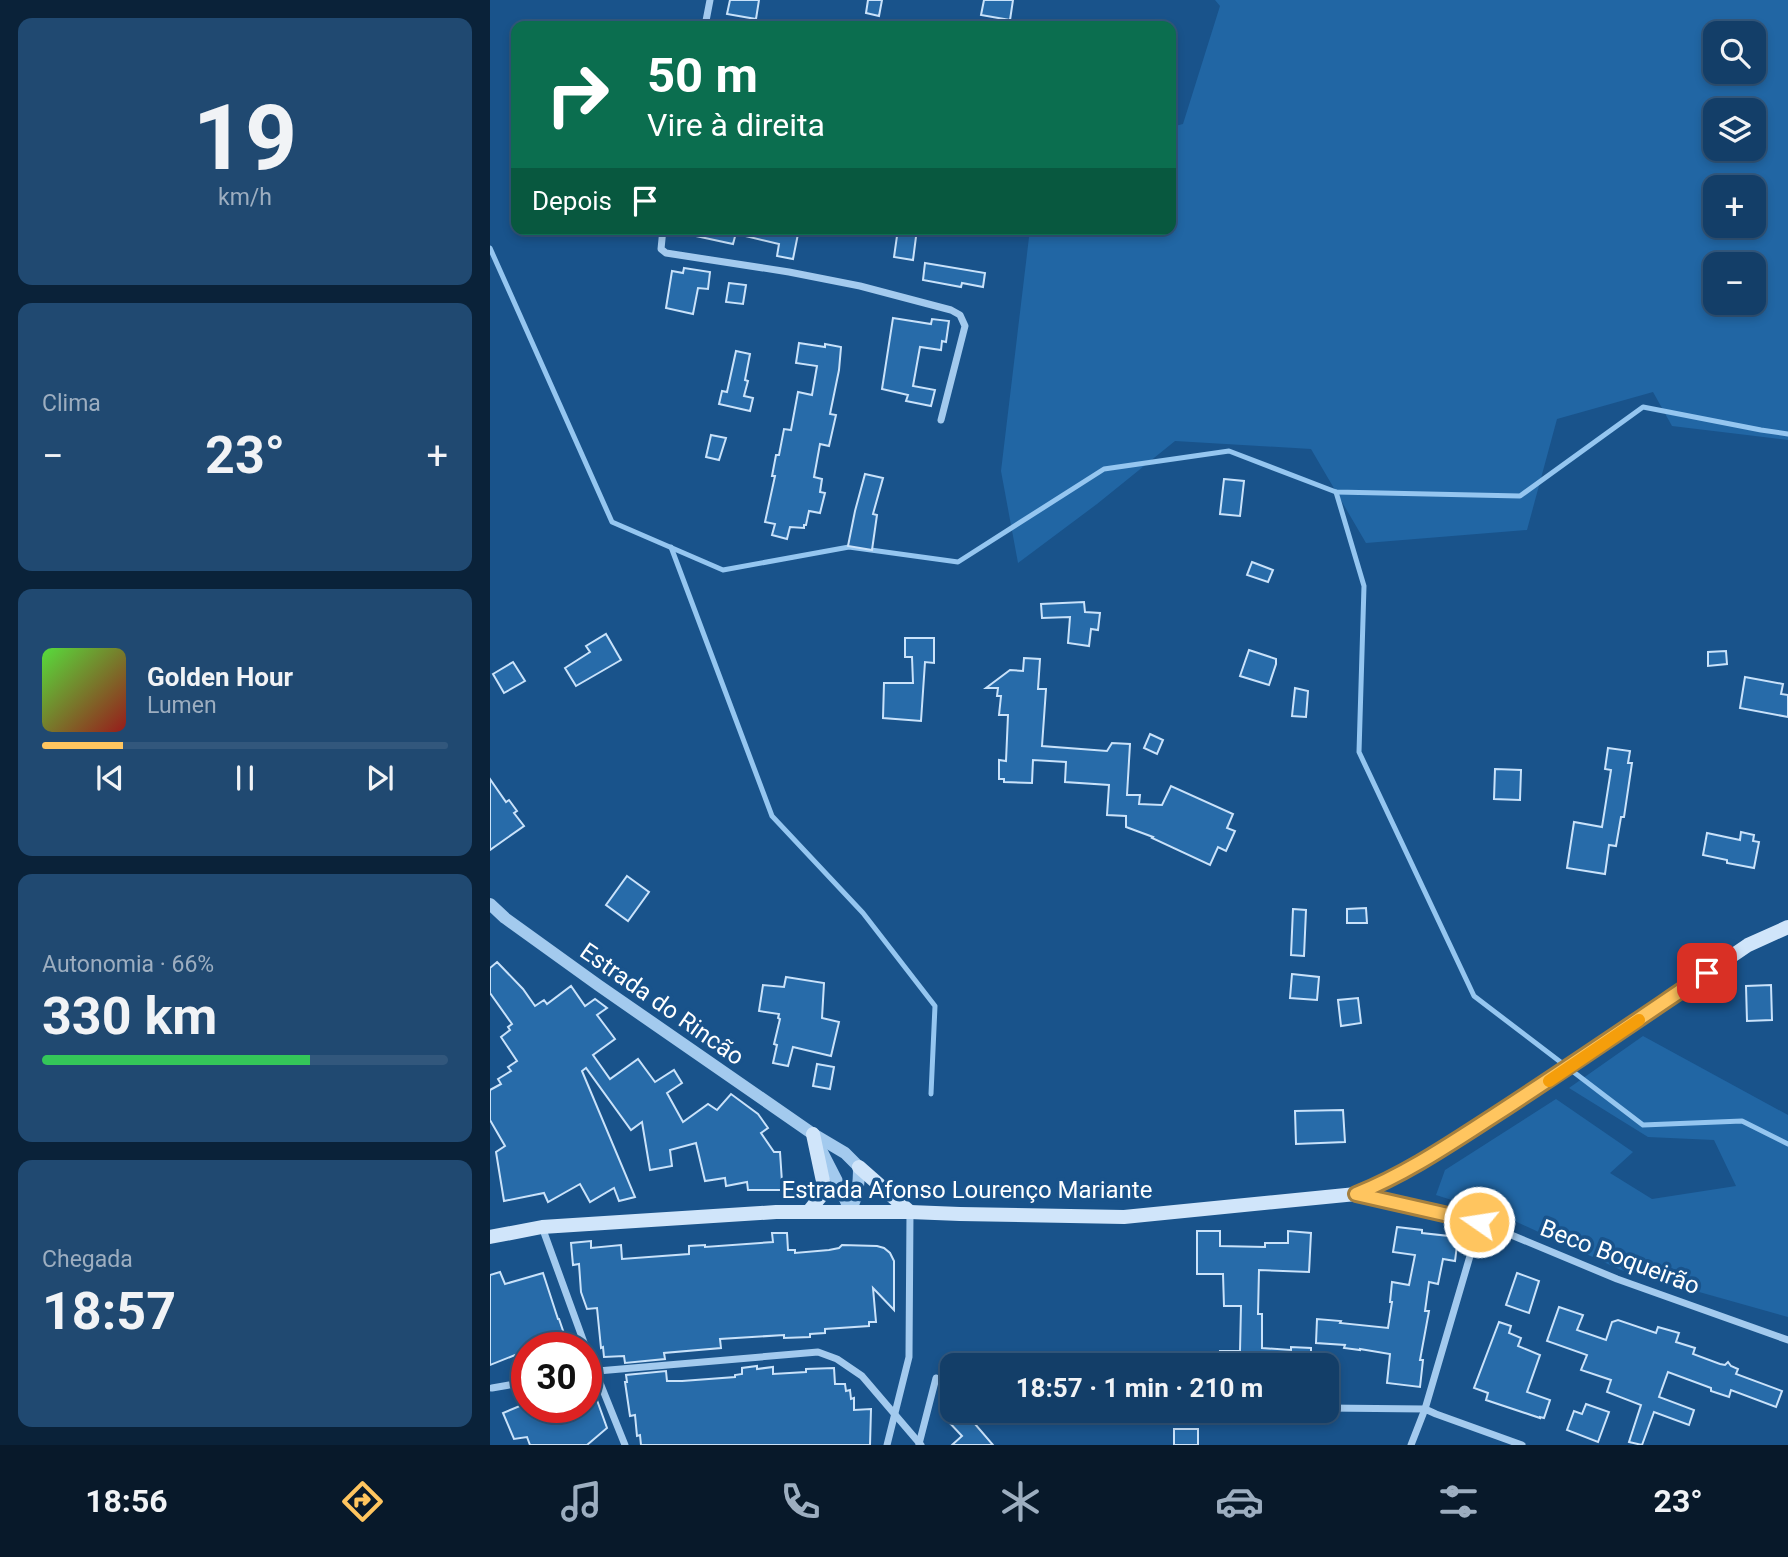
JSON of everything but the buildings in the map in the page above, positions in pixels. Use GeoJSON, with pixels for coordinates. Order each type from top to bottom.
{"type":"FeatureCollection","features":[{"type":"Feature","properties":{"kind":"main road","name":"Estrada Afonso Lourenço Mariante"},"geometry":{"type":"LineString","coordinates":[[490,1237],[542,1227],[809,1211],[1124,1217],[1356,1194],[1386,1182],[1420,1163],[1582,1059],[1748,944],[1788,927]]}},
{"type":"Feature","properties":{"kind":"main road"},"geometry":{"type":"LineString","coordinates":[[809,1211],[821,1196],[824,1186],[813,1134]]}},
{"type":"Feature","properties":{"kind":"main road"},"geometry":{"type":"LineString","coordinates":[[859,1167],[910,1212]]}},
{"type":"Feature","properties":{"kind":"street"},"geometry":{"type":"LineString","coordinates":[[706,21],[710,0]]}},
{"type":"Feature","properties":{"kind":"street"},"geometry":{"type":"LineString","coordinates":[[663,235],[662,249],[666,253],[860,286],[951,310],[960,315],[965,326],[941,420]]}},
{"type":"Feature","properties":{"kind":"street","name":"Estrada do Rincão"},"geometry":{"type":"LineString","coordinates":[[490,904],[587,978],[813,1134],[845,1153],[859,1167]]}},
{"type":"Feature","properties":{"kind":"street","name":"Estrada do Rincão"},"geometry":{"type":"LineString","coordinates":[[813,1134],[850,1211]]}},
{"type":"Feature","properties":{"kind":"street"},"geometry":{"type":"LineString","coordinates":[[850,1211],[859,1186],[859,1167]]}},
{"type":"Feature","properties":{"kind":"street","name":"Beco Boqueirão"},"geometry":{"type":"LineString","coordinates":[[1356,1194],[1479,1222],[1617,1279],[1788,1340]]}},
{"type":"Feature","properties":{"kind":"street"},"geometry":{"type":"LineString","coordinates":[[887,1445],[909,1357],[910,1212]]}},
{"type":"Feature","properties":{"kind":"street"},"geometry":{"type":"LineString","coordinates":[[1411,1445],[1425,1409],[1479,1222]]}},
{"type":"Feature","properties":{"kind":"street"},"geometry":{"type":"LineString","coordinates":[[542,1227],[580,1332]]}},
{"type":"Feature","properties":{"kind":"street"},"geometry":{"type":"LineString","coordinates":[[602,1370],[818,1352],[837,1359],[862,1376],[920,1444]]}},
{"type":"Feature","properties":{"kind":"street"},"geometry":{"type":"LineString","coordinates":[[920,1444],[936,1378]]}},
{"type":"Feature","properties":{"kind":"street"},"geometry":{"type":"LineString","coordinates":[[492,1388],[511,1385]]}},
{"type":"Feature","properties":{"kind":"street"},"geometry":{"type":"LineString","coordinates":[[602,1396],[625,1445]]}},
{"type":"Feature","properties":{"kind":"street"},"geometry":{"type":"LineString","coordinates":[[1339,1408],[1425,1409],[1522,1445]]}},
{"type":"Feature","properties":{"kind":"shaded area"},"geometry":{"type":"Polygon","coordinates":[[[1215,0],[1788,0],[1788,440],[1672,426],[1653,392],[1557,419],[1527,530],[1366,543],[1311,449],[1175,441],[1018,563],[1001,471],[1029,235],[1176,235],[1176,126],[1183,124],[1220,6],[1215,0]]]}},
{"type":"Feature","properties":{"kind":"shaded area"},"geometry":{"type":"Polygon","coordinates":[[[1643,1036],[1788,1115],[1788,1317],[1621,1270],[1508,1218],[1436,1195],[1445,1170],[1556,1099],[1633,1152],[1610,1173],[1652,1199],[1736,1186],[1714,1140],[1648,1137],[1569,1088],[1643,1036]]]}},
{"type":"Feature","properties":{"kind":"waterway"},"geometry":{"type":"LineString","coordinates":[[490,248],[612,522],[723,570],[849,547],[958,562],[1104,469],[1229,451],[1336,492],[1520,496],[1643,407],[1788,434]]}},
{"type":"Feature","properties":{"kind":"waterway"},"geometry":{"type":"LineString","coordinates":[[1336,492],[1364,586],[1359,752],[1474,996],[1643,1125],[1742,1121],[1788,1144]]}},
{"type":"Feature","properties":{"kind":"waterway"},"geometry":{"type":"LineString","coordinates":[[671,547],[772,816],[863,913],[935,1006],[931,1094]]}},
{"type":"Feature","properties":{"kind":"slow traffic"},"geometry":{"type":"LineString","coordinates":[[1549,1081],[1639,1020]]}},
{"type":"Feature","properties":{"kind":"route"},"geometry":{"type":"LineString","coordinates":[[1479,1222],[1356,1194],[1386,1182],[1420,1163],[1556,1076],[1707,973]]}}]}
